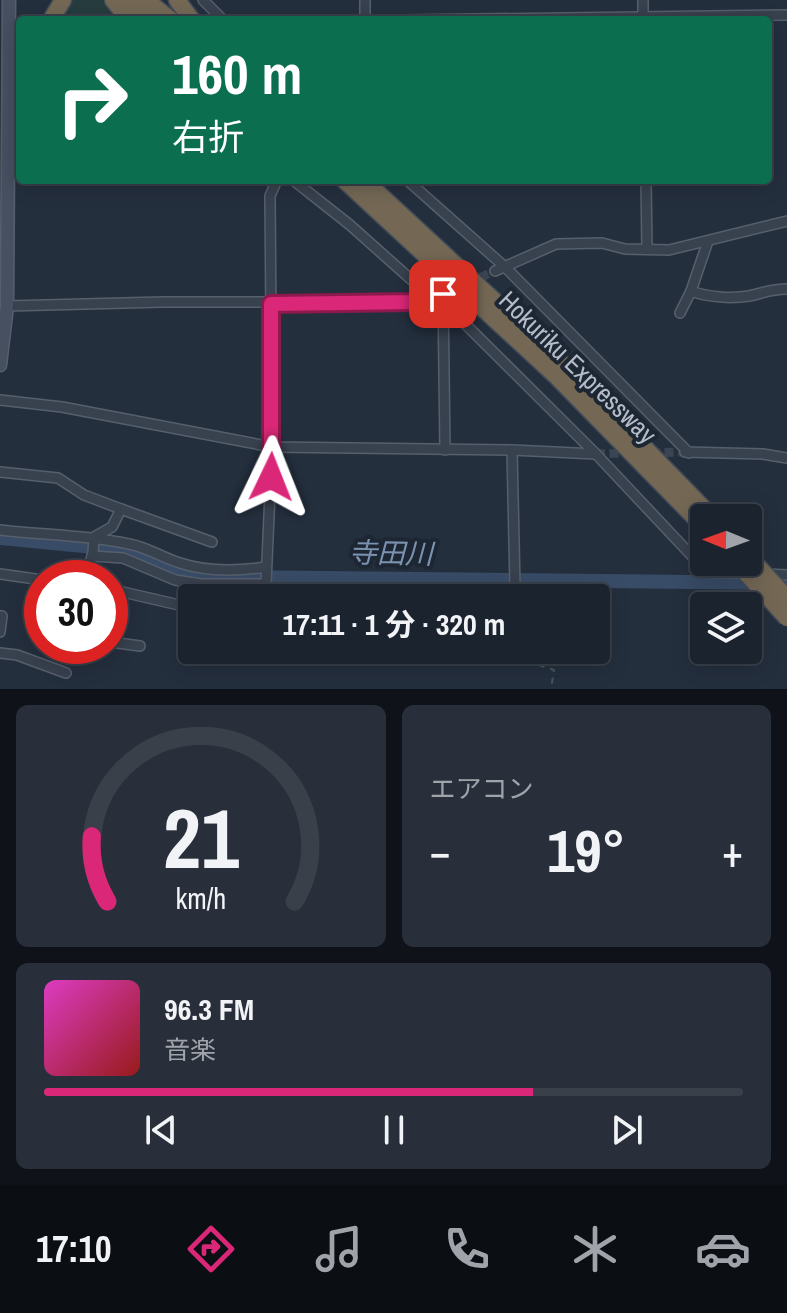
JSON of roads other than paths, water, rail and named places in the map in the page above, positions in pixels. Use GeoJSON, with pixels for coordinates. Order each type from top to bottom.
{"type":"FeatureCollection","features":[{"type":"Feature","properties":{"kind":"highway"},"geometry":{"type":"LineString","coordinates":[[113,0],[126,16]]}},
{"type":"Feature","properties":{"kind":"highway"},"geometry":{"type":"LineString","coordinates":[[125,0],[146,16]]}},
{"type":"Feature","properties":{"kind":"highway"},"geometry":{"type":"LineString","coordinates":[[146,0],[166,16]]}},
{"type":"Feature","properties":{"kind":"highway"},"geometry":{"type":"LineString","coordinates":[[338,184],[426,253]]}},
{"type":"Feature","properties":{"kind":"highway","name":"Hokuriku Expressway"},"geometry":{"type":"LineString","coordinates":[[348,184],[557,377],[690,513]]}},
{"type":"Feature","properties":{"kind":"highway","name":"Hokuriku Expressway"},"geometry":{"type":"LineString","coordinates":[[368,184],[568,369],[699,504]]}},
{"type":"Feature","properties":{"kind":"highway"},"geometry":{"type":"LineString","coordinates":[[762,574],[787,598]]}},
{"type":"Feature","properties":{"kind":"highway"},"geometry":{"type":"LineString","coordinates":[[758,576],[787,618]]}},
{"type":"Feature","properties":{"kind":"street"},"geometry":{"type":"LineString","coordinates":[[0,365],[7,306],[3,262],[8,90],[5,27],[9,0]]}},
{"type":"Feature","properties":{"kind":"street"},"geometry":{"type":"LineString","coordinates":[[203,0],[219,16]]}},
{"type":"Feature","properties":{"kind":"street"},"geometry":{"type":"LineString","coordinates":[[751,16],[787,15]]}},
{"type":"Feature","properties":{"kind":"street"},"geometry":{"type":"LineString","coordinates":[[8,90],[16,98]]}},
{"type":"Feature","properties":{"kind":"street"},"geometry":{"type":"LineString","coordinates":[[266,584],[272,447],[270,196],[275,184]]}},
{"type":"Feature","properties":{"kind":"street"},"geometry":{"type":"LineString","coordinates":[[298,184],[439,301],[596,454],[707,572],[787,575]]}},
{"type":"Feature","properties":{"kind":"street"},"geometry":{"type":"LineString","coordinates":[[411,184],[685,452],[763,454],[787,458]]}},
{"type":"Feature","properties":{"kind":"street"},"geometry":{"type":"LineString","coordinates":[[646,184],[647,249]]}},
{"type":"Feature","properties":{"kind":"street"},"geometry":{"type":"LineString","coordinates":[[500,269],[556,244],[571,242],[669,250],[787,221]]}},
{"type":"Feature","properties":{"kind":"street"},"geometry":{"type":"LineString","coordinates":[[680,313],[708,241]]}},
{"type":"Feature","properties":{"kind":"street"},"geometry":{"type":"LineString","coordinates":[[691,291],[702,295],[749,296],[766,289],[787,289]]}},
{"type":"Feature","properties":{"kind":"street"},"geometry":{"type":"LineString","coordinates":[[7,306],[439,301]]}},
{"type":"Feature","properties":{"kind":"street"},"geometry":{"type":"LineString","coordinates":[[439,301],[445,450]]}},
{"type":"Feature","properties":{"kind":"street"},"geometry":{"type":"LineString","coordinates":[[0,400],[62,407],[272,447],[596,454]]}},
{"type":"Feature","properties":{"kind":"street"},"geometry":{"type":"LineString","coordinates":[[512,450],[515,584]]}},
{"type":"Feature","properties":{"kind":"street"},"geometry":{"type":"LineString","coordinates":[[0,472],[58,478],[84,495],[212,542]]}},
{"type":"Feature","properties":{"kind":"street"},"geometry":{"type":"LineString","coordinates":[[94,537],[112,527],[121,509]]}},
{"type":"Feature","properties":{"kind":"street"},"geometry":{"type":"LineString","coordinates":[[0,530],[69,538],[94,537],[134,545],[182,564],[209,569],[266,567]]}},
{"type":"Feature","properties":{"kind":"street"},"geometry":{"type":"LineString","coordinates":[[91,560],[94,537]]}},
{"type":"Feature","properties":{"kind":"street"},"geometry":{"type":"LineString","coordinates":[[92,556],[123,558],[175,580],[201,584]]}},
{"type":"Feature","properties":{"kind":"street"},"geometry":{"type":"LineString","coordinates":[[0,574],[24,577]]}},
{"type":"Feature","properties":{"kind":"street"},"geometry":{"type":"LineString","coordinates":[[128,593],[178,605]]}},
{"type":"Feature","properties":{"kind":"street"},"geometry":{"type":"LineString","coordinates":[[0,616],[0,632]]}},
{"type":"Feature","properties":{"kind":"street"},"geometry":{"type":"LineString","coordinates":[[128,644],[140,646]]}},
{"type":"Feature","properties":{"kind":"street"},"geometry":{"type":"LineString","coordinates":[[0,653],[17,655],[66,673]]}},
{"type":"Feature","properties":{"kind":"waterway","name":"寺田川"},"geometry":{"type":"LineString","coordinates":[[0,538],[125,550],[175,572],[227,577],[787,583]]}},
{"type":"Feature","properties":{"kind":"tunnel"},"geometry":{"type":"LineString","coordinates":[[443,294],[495,271]]}},
{"type":"Feature","properties":{"kind":"tunnel"},"geometry":{"type":"LineString","coordinates":[[651,453],[681,452]]}},
{"type":"Feature","properties":{"kind":"tunnel"},"geometry":{"type":"LineString","coordinates":[[596,454],[632,453]]}}]}
